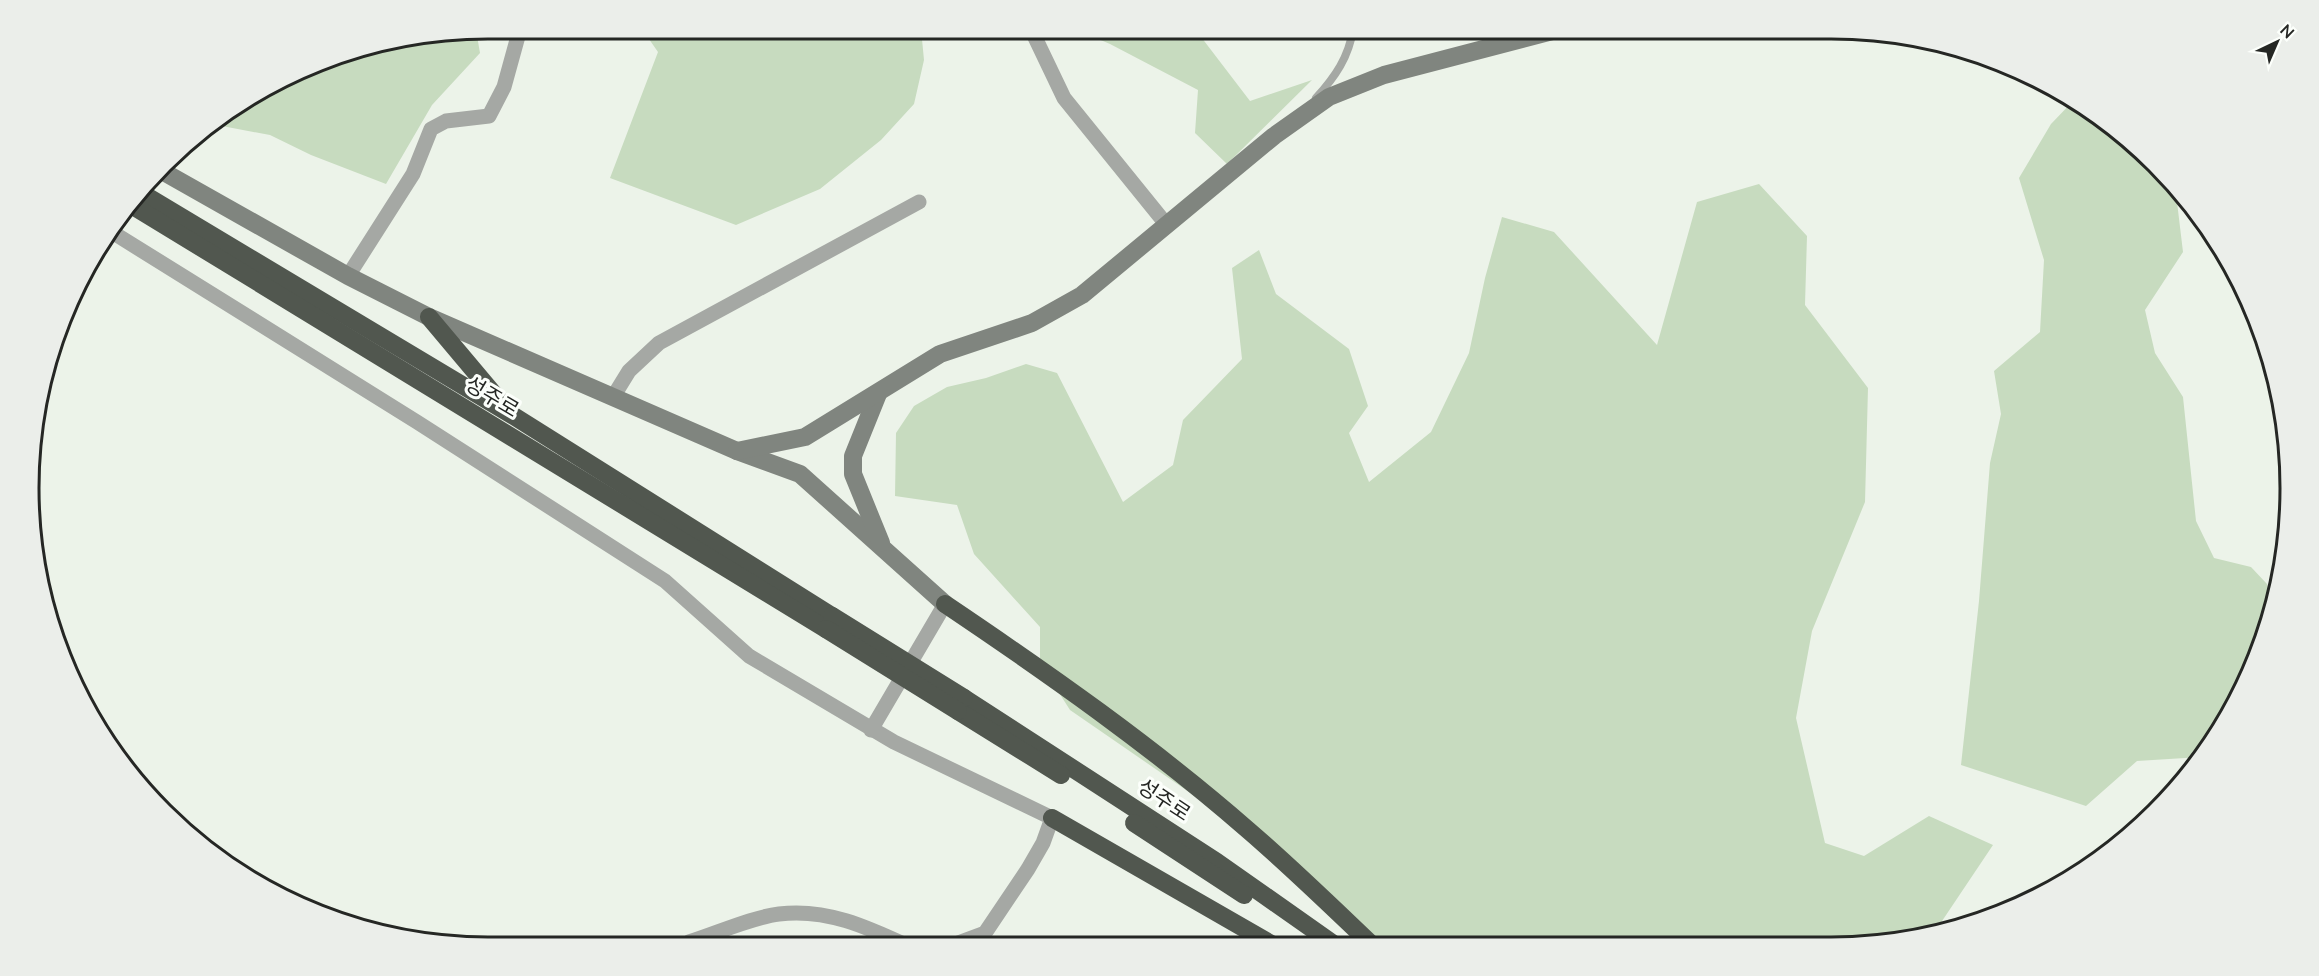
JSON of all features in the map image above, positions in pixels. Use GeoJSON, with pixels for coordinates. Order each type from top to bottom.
{"type":"FeatureCollection","features":[{"type":"Feature","properties":{"kind":"highway","name":"성주로"},"geometry":{"type":"LineString","coordinates":[[147,196],[512,416],[829,622]]}},
{"type":"Feature","properties":{"kind":"highway","name":"성주로"},"geometry":{"type":"LineString","coordinates":[[137,208],[829,622]]}},
{"type":"Feature","properties":{"kind":"highway"},"geometry":{"type":"LineString","coordinates":[[429,317],[512,416]]}},
{"type":"Feature","properties":{"kind":"highway"},"geometry":{"type":"LineString","coordinates":[[945,604],[1078,696],[1209,798],[1248,830],[1363,937]]}},
{"type":"Feature","properties":{"kind":"highway"},"geometry":{"type":"LineString","coordinates":[[829,622],[961,704]]}},
{"type":"Feature","properties":{"kind":"highway","name":"성주로"},"geometry":{"type":"LineString","coordinates":[[961,704],[1302,937]]}},
{"type":"Feature","properties":{"kind":"highway","name":"성주로"},"geometry":{"type":"LineString","coordinates":[[961,704],[1217,862],[1324,937]]}},
{"type":"Feature","properties":{"kind":"highway"},"geometry":{"type":"LineString","coordinates":[[1052,818],[1259,937]]}},
{"type":"Feature","properties":{"kind":"street"},"geometry":{"type":"LineString","coordinates":[[348,276],[413,174],[431,129],[446,121],[489,116],[504,87],[517,39]]}},
{"type":"Feature","properties":{"kind":"street"},"geometry":{"type":"LineString","coordinates":[[1036,39],[1064,98],[1166,224]]}},
{"type":"Feature","properties":{"kind":"street"},"geometry":{"type":"LineString","coordinates":[[737,451],[805,437],[879,394],[912,369],[940,354],[1032,323],[1082,295],[1299,117],[1329,97],[1384,75],[1519,39]]}},
{"type":"Feature","properties":{"kind":"street"},"geometry":{"type":"LineString","coordinates":[[168,174],[348,276],[429,317],[737,451],[800,474],[945,604],[871,730]]}},
{"type":"Feature","properties":{"kind":"street"},"geometry":{"type":"LineString","coordinates":[[613,397],[628,371],[659,343],[919,202]]}},
{"type":"Feature","properties":{"kind":"street"},"geometry":{"type":"LineString","coordinates":[[118,235],[417,422],[665,581],[749,656],[871,730],[1052,818],[1043,843],[1028,869],[985,933],[974,937]]}},
{"type":"Feature","properties":{"kind":"street"},"geometry":{"type":"LineString","coordinates":[[879,394],[853,456],[853,474],[884,549]]}},
{"type":"Feature","properties":{"kind":"street"},"geometry":{"type":"LineString","coordinates":[[705,937],[778,914],[831,916],[860,924],[888,937]]}},
{"type":"Feature","properties":{"kind":"lane"},"geometry":{"type":"LineString","coordinates":[[1299,117],[1338,72],[1351,39]]}},
{"type":"Feature","properties":{"kind":"green space"},"geometry":{"type":"Polygon","coordinates":[[[478,39],[480,53],[432,105],[386,184],[311,155],[270,135],[223,126],[263,99],[289,85],[344,63],[400,48],[478,39]]]}},
{"type":"Feature","properties":{"kind":"green space"},"geometry":{"type":"Polygon","coordinates":[[[649,39],[922,39],[924,60],[914,104],[881,140],[820,189],[736,225],[610,178],[658,52],[649,39]]]}},
{"type":"Feature","properties":{"kind":"green space"},"geometry":{"type":"Polygon","coordinates":[[[1098,39],[1203,39],[1250,101],[1312,80],[1227,164],[1195,133],[1198,90],[1098,39]]]}},
{"type":"Feature","properties":{"kind":"green space"},"geometry":{"type":"Polygon","coordinates":[[[2068,107],[2127,150],[2177,202],[2183,252],[2145,310],[2155,353],[2183,397],[2196,521],[2214,558],[2251,567],[2267,584],[2268,589],[2256,632],[2234,687],[2189,758],[2137,761],[2086,806],[1961,765],[1979,601],[1990,463],[2001,414],[1994,371],[2040,332],[2044,260],[2019,178],[2051,124],[2068,107]]]}},
{"type":"Feature","properties":{"kind":"green space"},"geometry":{"type":"Polygon","coordinates":[[[1759,184],[1807,236],[1805,305],[1868,388],[1865,502],[1812,631],[1796,718],[1825,843],[1864,856],[1929,816],[1993,845],[1940,923],[1890,933],[1831,937],[1368,937],[1202,801],[1070,710],[1040,663],[1040,627],[974,554],[957,505],[895,496],[896,433],[914,406],[947,387],[986,378],[1026,364],[1057,373],[1123,502],[1173,465],[1183,420],[1242,359],[1232,268],[1259,250],[1276,294],[1349,349],[1368,406],[1349,433],[1369,482],[1431,432],[1469,353],[1485,278],[1502,217],[1554,232],[1657,345],[1697,202],[1759,184]]]}}]}
